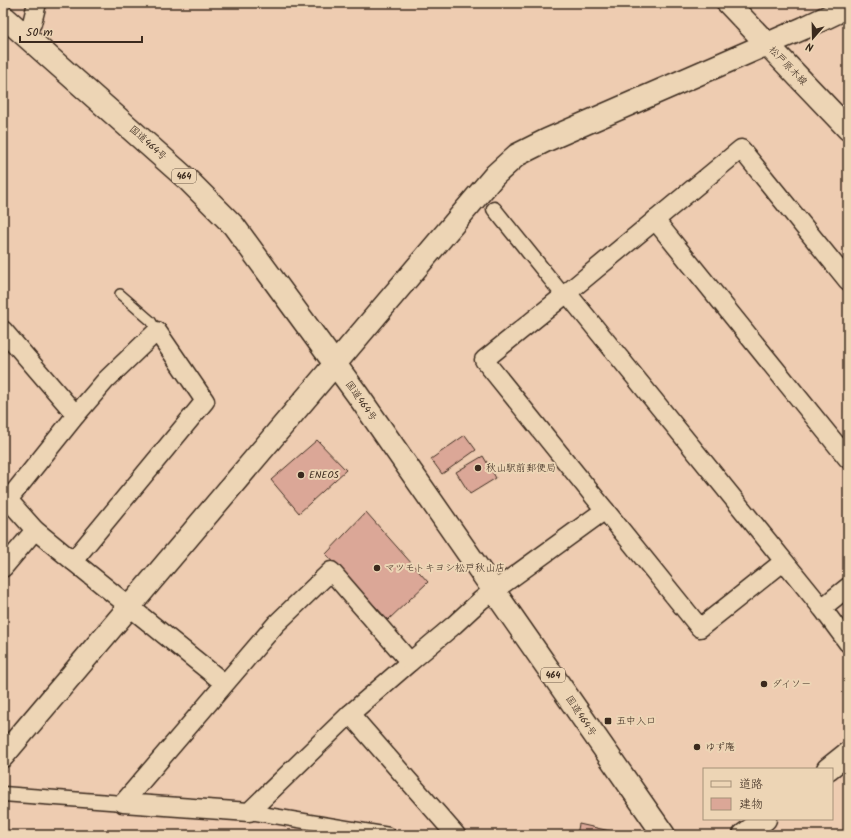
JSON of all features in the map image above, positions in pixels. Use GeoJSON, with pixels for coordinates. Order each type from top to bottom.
{"type":"FeatureCollection","features":[{"type":"Feature","properties":{"kind":"main road","name":"松戸原木線"},"geometry":{"type":"LineString","coordinates":[[728,3],[848,129]]}},
{"type":"Feature","properties":{"kind":"main road"},"geometry":{"type":"LineString","coordinates":[[3,756],[495,175],[517,155],[546,140],[804,28],[848,7]]}},
{"type":"Feature","properties":{"kind":"main road","name":"国道464号"},"geometry":{"type":"LineString","coordinates":[[3,16],[212,202],[234,226],[335,364],[664,835]]}},
{"type":"Feature","properties":{"kind":"main road"},"geometry":{"type":"LineString","coordinates":[[829,768],[848,753]]}},
{"type":"Feature","properties":{"kind":"main road"},"geometry":{"type":"LineString","coordinates":[[744,835],[764,820]]}},
{"type":"Feature","properties":{"kind":"street"},"geometry":{"type":"LineString","coordinates":[[24,34],[32,23],[37,3]]}},
{"type":"Feature","properties":{"kind":"street"},"geometry":{"type":"LineString","coordinates":[[783,562],[700,628],[484,360],[566,295],[740,149],[848,281]]}},
{"type":"Feature","properties":{"kind":"street"},"geometry":{"type":"LineString","coordinates":[[494,209],[822,608],[848,643]]}},
{"type":"Feature","properties":{"kind":"street"},"geometry":{"type":"LineString","coordinates":[[655,220],[848,459]]}},
{"type":"Feature","properties":{"kind":"street"},"geometry":{"type":"LineString","coordinates":[[3,330],[76,415]]}},
{"type":"Feature","properties":{"kind":"street"},"geometry":{"type":"LineString","coordinates":[[73,561],[205,401],[157,331],[106,380],[6,497],[35,530],[73,561],[130,606],[224,683]]}},
{"type":"Feature","properties":{"kind":"street"},"geometry":{"type":"LineString","coordinates":[[249,812],[350,714],[410,662],[494,591],[605,510]]}},
{"type":"Feature","properties":{"kind":"street"},"geometry":{"type":"LineString","coordinates":[[3,568],[35,530]]}},
{"type":"Feature","properties":{"kind":"street"},"geometry":{"type":"LineString","coordinates":[[123,803],[276,624],[331,571],[410,662]]}},
{"type":"Feature","properties":{"kind":"street"},"geometry":{"type":"LineString","coordinates":[[822,608],[848,587]]}},
{"type":"Feature","properties":{"kind":"street"},"geometry":{"type":"LineString","coordinates":[[350,714],[456,835]]}},
{"type":"Feature","properties":{"kind":"street"},"geometry":{"type":"LineString","coordinates":[[3,794],[249,812],[389,835]]}},
{"type":"Feature","properties":{"kind":"lane"},"geometry":{"type":"LineString","coordinates":[[120,294],[151,321],[157,331]]}},
{"type":"Feature","properties":{"kind":"building"},"geometry":{"type":"Polygon","coordinates":[[[465,435],[476,450],[442,474],[431,459],[465,435]]]}},
{"type":"Feature","properties":{"kind":"building"},"geometry":{"type":"Polygon","coordinates":[[[317,440],[346,470],[299,513],[271,480],[317,440]]]}},
{"type":"Feature","properties":{"kind":"building"},"geometry":{"type":"Polygon","coordinates":[[[483,456],[496,478],[470,494],[456,472],[483,456]]]}},
{"type":"Feature","properties":{"kind":"building","name":"マツモトキヨシ松戸秋山店"},"geometry":{"type":"Polygon","coordinates":[[[366,512],[428,582],[388,620],[326,554],[366,512]]]}},
{"type":"Feature","properties":{"kind":"building"},"geometry":{"type":"Polygon","coordinates":[[[579,824],[610,831],[609,835],[577,835],[579,824]]]}},
{"type":"Feature","properties":{"kind":"place","name":"秋山駅前郵便局"},"geometry":{"type":"Point","coordinates":[478,468]}},
{"type":"Feature","properties":{"kind":"place","name":"ENEOS"},"geometry":{"type":"Point","coordinates":[301,475]}},
{"type":"Feature","properties":{"kind":"place","name":"マツモトキヨシ松戸秋山店"},"geometry":{"type":"Point","coordinates":[377,568]}},
{"type":"Feature","properties":{"kind":"place","name":"ダイソー"},"geometry":{"type":"Point","coordinates":[764,684]}},
{"type":"Feature","properties":{"kind":"place","name":"五中入口"},"geometry":{"type":"Point","coordinates":[608,721]}},
{"type":"Feature","properties":{"kind":"place","name":"ゆず庵"},"geometry":{"type":"Point","coordinates":[697,747]}}]}
